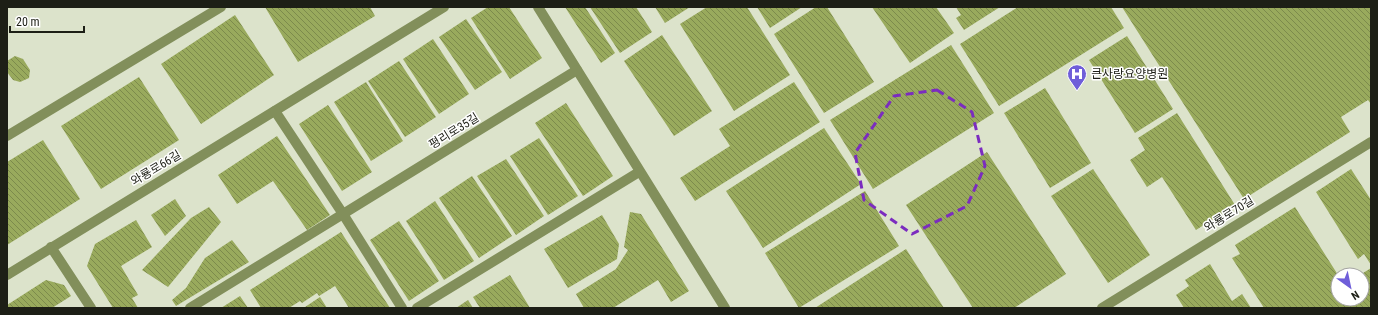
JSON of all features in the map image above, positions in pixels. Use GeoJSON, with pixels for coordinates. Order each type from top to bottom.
{"type":"FeatureCollection","features":[{"type":"Feature","properties":{"kind":"street"},"geometry":{"type":"LineString","coordinates":[[7,136],[221,7]]}},
{"type":"Feature","properties":{"kind":"street","name":"와룡로66길"},"geometry":{"type":"LineString","coordinates":[[7,275],[444,7]]}},
{"type":"Feature","properties":{"kind":"street"},"geometry":{"type":"LineString","coordinates":[[538,7],[639,172],[725,308]]}},
{"type":"Feature","properties":{"kind":"street","name":"평리로35길"},"geometry":{"type":"LineString","coordinates":[[343,214],[577,70]]}},
{"type":"Feature","properties":{"kind":"street"},"geometry":{"type":"LineString","coordinates":[[274,111],[343,214],[402,308]]}},
{"type":"Feature","properties":{"kind":"street","name":"와룡로70길"},"geometry":{"type":"LineString","coordinates":[[1102,308],[1371,142]]}},
{"type":"Feature","properties":{"kind":"street"},"geometry":{"type":"LineString","coordinates":[[417,308],[639,172]]}},
{"type":"Feature","properties":{"kind":"street"},"geometry":{"type":"LineString","coordinates":[[190,308],[343,214]]}},
{"type":"Feature","properties":{"kind":"street"},"geometry":{"type":"LineString","coordinates":[[51,247],[91,308]]}},
{"type":"Feature","properties":{"kind":"highlighted area"},"geometry":{"type":"Polygon","coordinates":[[[937,90],[972,112],[985,166],[967,206],[912,234],[864,200],[855,153],[894,96],[937,90]]]}},
{"type":"Feature","properties":{"kind":"building"},"geometry":{"type":"Polygon","coordinates":[[[265,7],[370,7],[375,16],[298,62],[265,7]]]}},
{"type":"Feature","properties":{"kind":"building"},"geometry":{"type":"Polygon","coordinates":[[[488,7],[509,7],[542,58],[510,79],[471,18],[488,7]]]}},
{"type":"Feature","properties":{"kind":"building"},"geometry":{"type":"Polygon","coordinates":[[[565,7],[585,7],[615,53],[601,63],[565,7]]]}},
{"type":"Feature","properties":{"kind":"building"},"geometry":{"type":"Polygon","coordinates":[[[590,7],[636,7],[652,32],[620,53],[590,7]]]}},
{"type":"Feature","properties":{"kind":"building"},"geometry":{"type":"Polygon","coordinates":[[[655,7],[690,7],[665,23],[655,7]]]}},
{"type":"Feature","properties":{"kind":"building"},"geometry":{"type":"Polygon","coordinates":[[[707,7],[747,7],[790,75],[734,111],[680,24],[707,7]]]}},
{"type":"Feature","properties":{"kind":"building"},"geometry":{"type":"Polygon","coordinates":[[[757,7],[802,7],[770,28],[757,7]]]}},
{"type":"Feature","properties":{"kind":"building"},"geometry":{"type":"Polygon","coordinates":[[[816,7],[827,7],[874,82],[824,113],[774,34],[816,7]]]}},
{"type":"Feature","properties":{"kind":"building"},"geometry":{"type":"Polygon","coordinates":[[[872,7],[936,7],[954,33],[910,63],[872,7]]]}},
{"type":"Feature","properties":{"kind":"building"},"geometry":{"type":"Polygon","coordinates":[[[956,7],[1000,7],[964,30],[956,18],[961,15],[956,7]]]}},
{"type":"Feature","properties":{"kind":"building"},"geometry":{"type":"Polygon","coordinates":[[[1018,7],[1111,7],[1124,28],[999,106],[960,44],[1018,7]]]}},
{"type":"Feature","properties":{"kind":"building"},"geometry":{"type":"Polygon","coordinates":[[[1122,7],[1371,7],[1371,104],[1368,100],[1341,117],[1350,132],[1244,199],[1122,7]]]}},
{"type":"Feature","properties":{"kind":"building"},"geometry":{"type":"Polygon","coordinates":[[[235,15],[274,75],[201,124],[161,64],[235,15]]]}},
{"type":"Feature","properties":{"kind":"building"},"geometry":{"type":"Polygon","coordinates":[[[466,19],[502,72],[475,90],[439,37],[466,19]]]}},
{"type":"Feature","properties":{"kind":"building"},"geometry":{"type":"Polygon","coordinates":[[[662,35],[712,111],[674,136],[624,61],[662,35]]]}},
{"type":"Feature","properties":{"kind":"building"},"geometry":{"type":"Polygon","coordinates":[[[1127,36],[1173,109],[1135,133],[1089,60],[1127,36]]]}},
{"type":"Feature","properties":{"kind":"building"},"geometry":{"type":"Polygon","coordinates":[[[433,39],[469,94],[439,114],[403,59],[433,39]]]}},
{"type":"Feature","properties":{"kind":"building"},"geometry":{"type":"Polygon","coordinates":[[[951,45],[994,113],[873,189],[830,120],[951,45]]]}},
{"type":"Feature","properties":{"kind":"building"},"geometry":{"type":"Polygon","coordinates":[[[15,56],[23,59],[30,70],[29,78],[20,82],[13,80],[7,72],[7,61],[15,56]]]}},
{"type":"Feature","properties":{"kind":"building"},"geometry":{"type":"Polygon","coordinates":[[[399,61],[436,117],[405,137],[368,81],[399,61]]]}},
{"type":"Feature","properties":{"kind":"building"},"geometry":{"type":"Polygon","coordinates":[[[139,77],[179,140],[101,189],[61,126],[139,77]]]}},
{"type":"Feature","properties":{"kind":"building"},"geometry":{"type":"Polygon","coordinates":[[[366,82],[403,141],[371,161],[334,102],[366,82]]]}},
{"type":"Feature","properties":{"kind":"building"},"geometry":{"type":"Polygon","coordinates":[[[794,82],[820,122],[695,201],[680,178],[730,146],[719,129],[794,82]]]}},
{"type":"Feature","properties":{"kind":"building"},"geometry":{"type":"Polygon","coordinates":[[[1045,88],[1091,163],[1050,188],[1004,113],[1045,88]]]}},
{"type":"Feature","properties":{"kind":"building"},"geometry":{"type":"Polygon","coordinates":[[[566,103],[613,176],[583,196],[535,123],[566,103]]]}},
{"type":"Feature","properties":{"kind":"building"},"geometry":{"type":"Polygon","coordinates":[[[328,105],[372,172],[342,191],[299,124],[328,105]]]}},
{"type":"Feature","properties":{"kind":"building"},"geometry":{"type":"Polygon","coordinates":[[[1177,113],[1235,205],[1196,230],[1162,177],[1147,187],[1130,160],[1145,150],[1138,138],[1177,113]]]}},
{"type":"Feature","properties":{"kind":"building"},"geometry":{"type":"Polygon","coordinates":[[[824,128],[861,184],[763,248],[726,191],[824,128]]]}},
{"type":"Feature","properties":{"kind":"building"},"geometry":{"type":"Polygon","coordinates":[[[277,136],[330,215],[307,230],[273,181],[237,204],[218,175],[277,136]]]}},
{"type":"Feature","properties":{"kind":"building"},"geometry":{"type":"Polygon","coordinates":[[[539,138],[578,196],[548,215],[510,156],[539,138]]]}},
{"type":"Feature","properties":{"kind":"building"},"geometry":{"type":"Polygon","coordinates":[[[43,140],[80,199],[7,245],[7,162],[43,140]]]}},
{"type":"Feature","properties":{"kind":"building"},"geometry":{"type":"Polygon","coordinates":[[[987,152],[1066,274],[1014,308],[973,308],[906,205],[987,152]]]}},
{"type":"Feature","properties":{"kind":"building"},"geometry":{"type":"Polygon","coordinates":[[[506,159],[544,216],[516,235],[477,176],[506,159]]]}},
{"type":"Feature","properties":{"kind":"building"},"geometry":{"type":"Polygon","coordinates":[[[1093,169],[1150,255],[1108,283],[1051,196],[1093,169]]]}},
{"type":"Feature","properties":{"kind":"building"},"geometry":{"type":"Polygon","coordinates":[[[1351,169],[1371,200],[1371,265],[1364,254],[1358,259],[1316,192],[1351,169]]]}},
{"type":"Feature","properties":{"kind":"building"},"geometry":{"type":"Polygon","coordinates":[[[472,176],[512,236],[479,258],[439,198],[472,176]]]}},
{"type":"Feature","properties":{"kind":"building"},"geometry":{"type":"Polygon","coordinates":[[[865,191],[899,246],[799,308],[765,253],[865,191]]]}},
{"type":"Feature","properties":{"kind":"building"},"geometry":{"type":"Polygon","coordinates":[[[175,199],[186,216],[165,236],[151,215],[175,199]]]}},
{"type":"Feature","properties":{"kind":"building"},"geometry":{"type":"Polygon","coordinates":[[[435,201],[474,261],[444,280],[406,221],[435,201]]]}},
{"type":"Feature","properties":{"kind":"building"},"geometry":{"type":"Polygon","coordinates":[[[209,207],[221,222],[168,287],[142,270],[191,218],[209,207]]]}},
{"type":"Feature","properties":{"kind":"building"},"geometry":{"type":"Polygon","coordinates":[[[1295,207],[1333,267],[1330,267],[1330,307],[1370,307],[1371,268],[1371,308],[1264,308],[1232,258],[1240,254],[1235,245],[1295,207]]]}},
{"type":"Feature","properties":{"kind":"building"},"geometry":{"type":"Polygon","coordinates":[[[630,212],[641,214],[689,291],[671,302],[658,280],[613,308],[584,308],[576,294],[616,269],[628,250],[624,247],[630,212]]]}},
{"type":"Feature","properties":{"kind":"building"},"geometry":{"type":"Polygon","coordinates":[[[602,215],[619,244],[617,259],[568,288],[544,249],[602,215]]]}},
{"type":"Feature","properties":{"kind":"building"},"geometry":{"type":"Polygon","coordinates":[[[136,220],[152,247],[121,266],[138,295],[132,298],[138,308],[113,308],[87,266],[95,244],[136,220]]]}},
{"type":"Feature","properties":{"kind":"building"},"geometry":{"type":"Polygon","coordinates":[[[399,221],[439,281],[409,301],[370,240],[399,221]]]}},
{"type":"Feature","properties":{"kind":"building"},"geometry":{"type":"Polygon","coordinates":[[[341,232],[390,308],[349,308],[335,286],[319,296],[317,293],[302,303],[300,301],[289,308],[261,308],[250,290],[341,232]]]}},
{"type":"Feature","properties":{"kind":"building"},"geometry":{"type":"Polygon","coordinates":[[[232,240],[249,262],[176,306],[172,300],[186,288],[205,258],[232,240]]]}},
{"type":"Feature","properties":{"kind":"building"},"geometry":{"type":"Polygon","coordinates":[[[906,249],[944,308],[815,308],[906,249]]]}},
{"type":"Feature","properties":{"kind":"building"},"geometry":{"type":"Polygon","coordinates":[[[1210,264],[1232,301],[1242,294],[1251,308],[1184,308],[1176,295],[1189,286],[1185,280],[1210,264]]]}},
{"type":"Feature","properties":{"kind":"building"},"geometry":{"type":"Polygon","coordinates":[[[510,275],[530,308],[480,308],[473,297],[510,275]]]}},
{"type":"Feature","properties":{"kind":"building"},"geometry":{"type":"Polygon","coordinates":[[[46,280],[64,285],[71,296],[52,308],[7,308],[7,305],[46,280]]]}},
{"type":"Feature","properties":{"kind":"building"},"geometry":{"type":"Polygon","coordinates":[[[240,296],[248,308],[221,308],[240,296]]]}},
{"type":"Feature","properties":{"kind":"building"},"geometry":{"type":"Polygon","coordinates":[[[320,297],[327,308],[302,308],[305,307],[320,297]]]}},
{"type":"Feature","properties":{"kind":"building"},"geometry":{"type":"Polygon","coordinates":[[[468,300],[473,308],[456,308],[468,300]]]}},
{"type":"Feature","properties":{"kind":"place","name":"큰사랑요양병원"},"geometry":{"type":"Point","coordinates":[1077,91]}}]}
